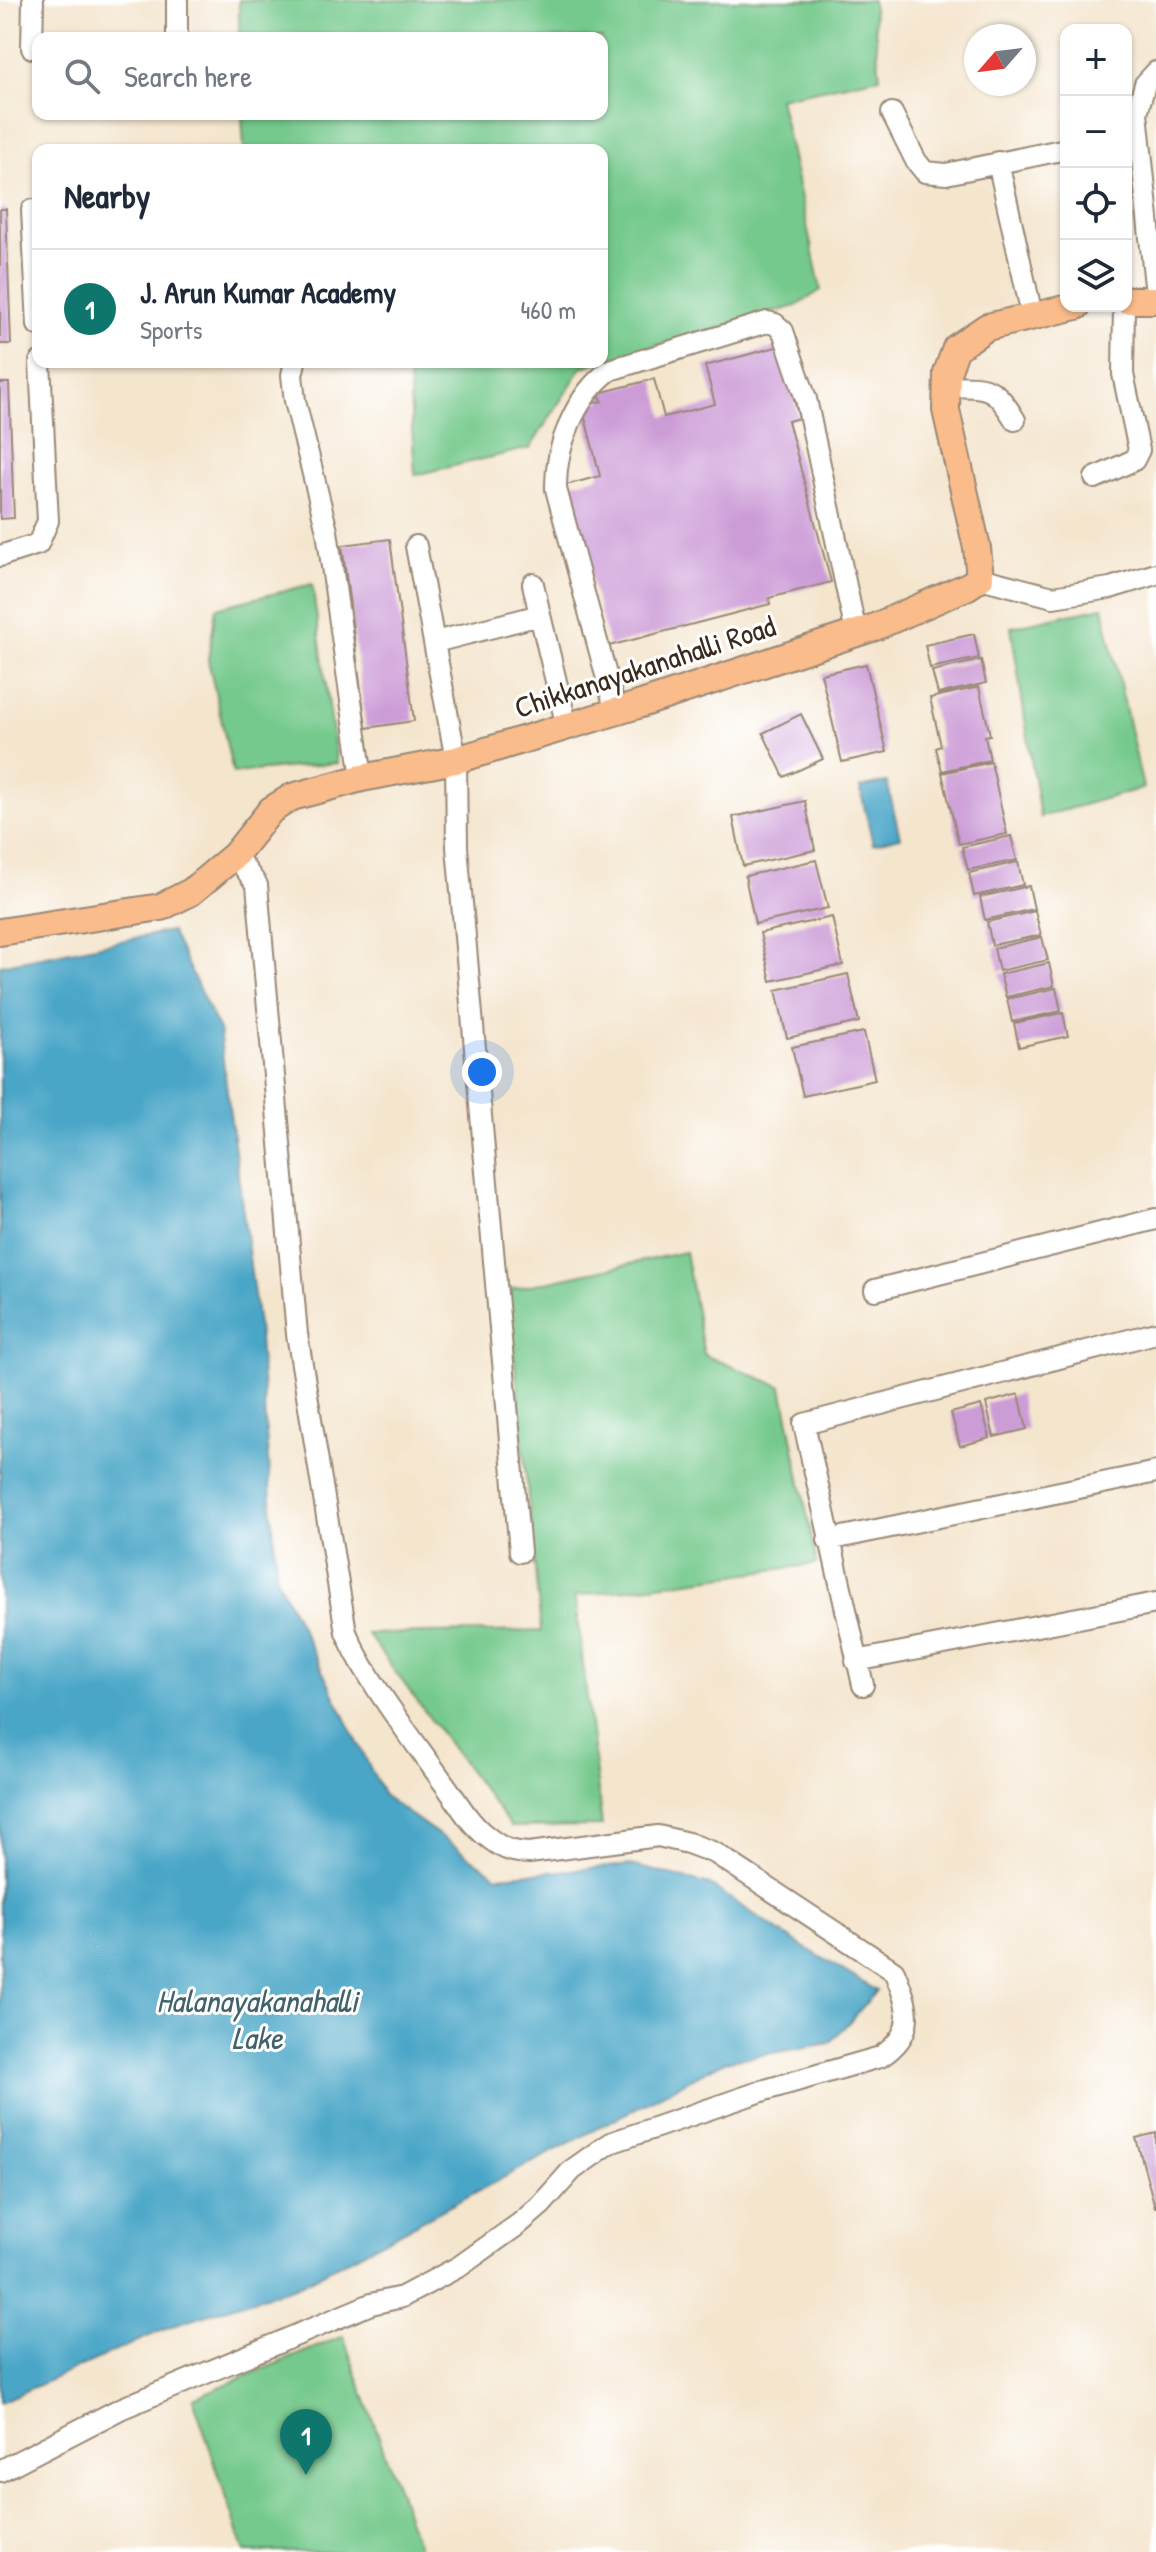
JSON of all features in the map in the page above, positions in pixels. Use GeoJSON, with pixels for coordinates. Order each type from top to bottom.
{"type":"FeatureCollection","features":[{"type":"Feature","properties":{"kind":"main road"},"geometry":{"type":"LineString","coordinates":[[1132,302],[1156,298]]}},
{"type":"Feature","properties":{"kind":"main road"},"geometry":{"type":"LineString","coordinates":[[980,578],[977,548],[946,410],[947,373],[956,348],[987,327],[1060,309]]}},
{"type":"Feature","properties":{"kind":"main road","name":"Chikkanayakanahalli Road"},"geometry":{"type":"LineString","coordinates":[[0,932],[161,907],[191,892],[235,855],[271,810],[292,797],[362,778],[456,760],[616,712],[856,633],[980,578]]}},
{"type":"Feature","properties":{"kind":"street"},"geometry":{"type":"LineString","coordinates":[[32,32],[33,0]]}},
{"type":"Feature","properties":{"kind":"street"},"geometry":{"type":"LineString","coordinates":[[177,0],[177,32]]}},
{"type":"Feature","properties":{"kind":"street"},"geometry":{"type":"LineString","coordinates":[[1156,72],[1145,84],[1137,113],[1156,298]]}},
{"type":"Feature","properties":{"kind":"street"},"geometry":{"type":"LineString","coordinates":[[892,113],[916,161],[925,172],[946,174],[1060,150]]}},
{"type":"Feature","properties":{"kind":"street"},"geometry":{"type":"LineString","coordinates":[[998,162],[1032,315]]}},
{"type":"Feature","properties":{"kind":"street"},"geometry":{"type":"LineString","coordinates":[[1095,478],[1134,460],[1139,450],[1123,374],[1125,312]]}},
{"type":"Feature","properties":{"kind":"street"},"geometry":{"type":"LineString","coordinates":[[616,712],[556,489],[560,452],[585,395],[594,382],[610,370],[767,322],[783,331],[806,399],[856,633]]}},
{"type":"Feature","properties":{"kind":"street"},"geometry":{"type":"LineString","coordinates":[[0,556],[38,544],[48,521],[40,368]]}},
{"type":"Feature","properties":{"kind":"street"},"geometry":{"type":"LineString","coordinates":[[294,368],[295,401],[327,531],[362,778]]}},
{"type":"Feature","properties":{"kind":"street"},"geometry":{"type":"LineString","coordinates":[[946,386],[993,390],[1015,420]]}},
{"type":"Feature","properties":{"kind":"street"},"geometry":{"type":"LineString","coordinates":[[416,546],[456,760],[457,847],[520,1552]]}},
{"type":"Feature","properties":{"kind":"street"},"geometry":{"type":"LineString","coordinates":[[980,578],[1053,597],[1110,588],[1156,574]]}},
{"type":"Feature","properties":{"kind":"street"},"geometry":{"type":"LineString","coordinates":[[533,584],[567,727]]}},
{"type":"Feature","properties":{"kind":"street"},"geometry":{"type":"LineString","coordinates":[[435,642],[540,615]]}},
{"type":"Feature","properties":{"kind":"street"},"geometry":{"type":"LineString","coordinates":[[0,2471],[120,2409],[371,2304],[402,2297],[460,2266],[507,2232],[541,2205],[572,2170],[610,2143],[765,2090],[880,2057],[893,2049],[902,2038],[909,2020],[894,1971],[715,1853],[658,1836],[529,1853],[510,1852],[501,1847],[482,1833],[463,1809],[418,1748],[360,1659],[346,1632],[297,1334],[257,885],[235,855]]}},
{"type":"Feature","properties":{"kind":"street"},"geometry":{"type":"LineString","coordinates":[[875,1290],[1156,1219]]}},
{"type":"Feature","properties":{"kind":"street"},"geometry":{"type":"LineString","coordinates":[[863,1685],[804,1424],[1156,1333]]}},
{"type":"Feature","properties":{"kind":"street"},"geometry":{"type":"LineString","coordinates":[[828,1540],[1156,1472]]}},
{"type":"Feature","properties":{"kind":"street"},"geometry":{"type":"LineString","coordinates":[[856,1661],[1156,1603]]}},
{"type":"Feature","properties":{"kind":"green space"},"geometry":{"type":"Polygon","coordinates":[[[239,0],[872,0],[880,77],[779,98],[821,290],[796,306],[608,359],[608,144],[244,144],[242,120],[608,120],[608,32],[239,32],[239,0]]]}},
{"type":"Feature","properties":{"kind":"green space"},"geometry":{"type":"Polygon","coordinates":[[[408,368],[581,368],[530,448],[415,475],[408,368]]]}},
{"type":"Feature","properties":{"kind":"green space"},"geometry":{"type":"Polygon","coordinates":[[[312,584],[337,763],[233,773],[208,660],[216,608],[312,584]]]}},
{"type":"Feature","properties":{"kind":"green space"},"geometry":{"type":"Polygon","coordinates":[[[1103,607],[1143,788],[1040,817],[1011,627],[1103,607]]]}},
{"type":"Feature","properties":{"kind":"green space"},"geometry":{"type":"Polygon","coordinates":[[[685,1252],[704,1355],[782,1387],[817,1564],[575,1596],[602,1826],[511,1827],[367,1634],[541,1631],[508,1290],[685,1252]]]}},
{"type":"Feature","properties":{"kind":"green space"},"geometry":{"type":"Polygon","coordinates":[[[343,2336],[420,2552],[245,2552],[193,2398],[343,2336]]]}},
{"type":"Feature","properties":{"kind":"water"},"geometry":{"type":"Polygon","coordinates":[[[887,782],[900,837],[873,844],[860,788],[887,782]]]}},
{"type":"Feature","properties":{"kind":"water","name":"Halanayakanahalli Lake"},"geometry":{"type":"Polygon","coordinates":[[[171,931],[219,1030],[258,1325],[277,1579],[384,1796],[497,1876],[631,1865],[710,1885],[877,1991],[830,2043],[725,2061],[298,2286],[179,2323],[0,2402],[0,965],[171,931]]]}},
{"type":"Feature","properties":{"kind":"building"},"geometry":{"type":"Polygon","coordinates":[[[0,209],[6,209],[11,344],[0,344],[0,209]]]}},
{"type":"Feature","properties":{"kind":"building"},"geometry":{"type":"Polygon","coordinates":[[[780,346],[799,418],[788,421],[831,582],[769,598],[770,604],[609,646],[566,485],[600,476],[582,406],[602,401],[599,393],[654,379],[664,417],[715,404],[705,366],[780,346]]]}},
{"type":"Feature","properties":{"kind":"building"},"geometry":{"type":"Polygon","coordinates":[[[0,383],[9,383],[14,518],[0,519],[0,383]]]}},
{"type":"Feature","properties":{"kind":"building"},"geometry":{"type":"Polygon","coordinates":[[[390,539],[414,721],[366,728],[342,545],[390,539]]]}},
{"type":"Feature","properties":{"kind":"building"},"geometry":{"type":"Polygon","coordinates":[[[974,634],[979,658],[930,668],[925,645],[974,634]]]}},
{"type":"Feature","properties":{"kind":"building"},"geometry":{"type":"Polygon","coordinates":[[[981,660],[986,683],[938,694],[932,671],[981,660]]]}},
{"type":"Feature","properties":{"kind":"building"},"geometry":{"type":"Polygon","coordinates":[[[866,664],[887,752],[842,762],[821,674],[866,664]]]}},
{"type":"Feature","properties":{"kind":"building"},"geometry":{"type":"Polygon","coordinates":[[[979,687],[990,735],[985,736],[990,760],[942,771],[936,748],[941,746],[930,698],[979,687]]]}},
{"type":"Feature","properties":{"kind":"building"},"geometry":{"type":"Polygon","coordinates":[[[801,714],[823,759],[784,777],[763,733],[801,714]]]}},
{"type":"Feature","properties":{"kind":"building"},"geometry":{"type":"Polygon","coordinates":[[[991,762],[1007,834],[959,844],[942,773],[991,762]]]}},
{"type":"Feature","properties":{"kind":"building"},"geometry":{"type":"Polygon","coordinates":[[[805,801],[815,850],[743,866],[733,817],[805,801]]]}},
{"type":"Feature","properties":{"kind":"building"},"geometry":{"type":"Polygon","coordinates":[[[1011,836],[1017,860],[968,870],[962,847],[1011,836]]]}},
{"type":"Feature","properties":{"kind":"building"},"geometry":{"type":"Polygon","coordinates":[[[816,860],[828,908],[755,924],[745,876],[816,860]]]}},
{"type":"Feature","properties":{"kind":"building"},"geometry":{"type":"Polygon","coordinates":[[[1018,862],[1023,885],[974,896],[969,873],[1018,862]]]}},
{"type":"Feature","properties":{"kind":"building"},"geometry":{"type":"Polygon","coordinates":[[[1029,886],[1034,909],[985,920],[980,897],[1029,886]]]}},
{"type":"Feature","properties":{"kind":"building"},"geometry":{"type":"Polygon","coordinates":[[[1035,911],[1041,935],[992,945],[987,922],[1035,911]]]}},
{"type":"Feature","properties":{"kind":"building"},"geometry":{"type":"Polygon","coordinates":[[[832,917],[843,965],[771,981],[760,933],[832,917]]]}},
{"type":"Feature","properties":{"kind":"building"},"geometry":{"type":"Polygon","coordinates":[[[1042,937],[1048,960],[999,971],[994,948],[1042,937]]]}},
{"type":"Feature","properties":{"kind":"building"},"geometry":{"type":"Polygon","coordinates":[[[1049,963],[1054,986],[1006,997],[1000,974],[1049,963]]]}},
{"type":"Feature","properties":{"kind":"building"},"geometry":{"type":"Polygon","coordinates":[[[848,974],[859,1022],[787,1038],[776,990],[848,974]]]}},
{"type":"Feature","properties":{"kind":"building"},"geometry":{"type":"Polygon","coordinates":[[[1056,988],[1061,1011],[1012,1022],[1007,999],[1056,988]]]}},
{"type":"Feature","properties":{"kind":"building"},"geometry":{"type":"Polygon","coordinates":[[[1063,1013],[1068,1036],[1019,1047],[1014,1023],[1063,1013]]]}},
{"type":"Feature","properties":{"kind":"building"},"geometry":{"type":"Polygon","coordinates":[[[864,1032],[875,1080],[803,1096],[792,1047],[864,1032]]]}},
{"type":"Feature","properties":{"kind":"building"},"geometry":{"type":"Polygon","coordinates":[[[1019,1394],[1027,1429],[994,1437],[986,1403],[1019,1394]]]}},
{"type":"Feature","properties":{"kind":"building"},"geometry":{"type":"Polygon","coordinates":[[[981,1405],[990,1438],[960,1446],[951,1413],[981,1405]]]}},
{"type":"Feature","properties":{"kind":"building"},"geometry":{"type":"Polygon","coordinates":[[[1156,2133],[1156,2207],[1155,2207],[1136,2138],[1156,2133]]]}},
{"type":"Feature","properties":{"kind":"place","name":"J. Arun Kumar Academy"},"geometry":{"type":"Point","coordinates":[306,2475]}}]}
